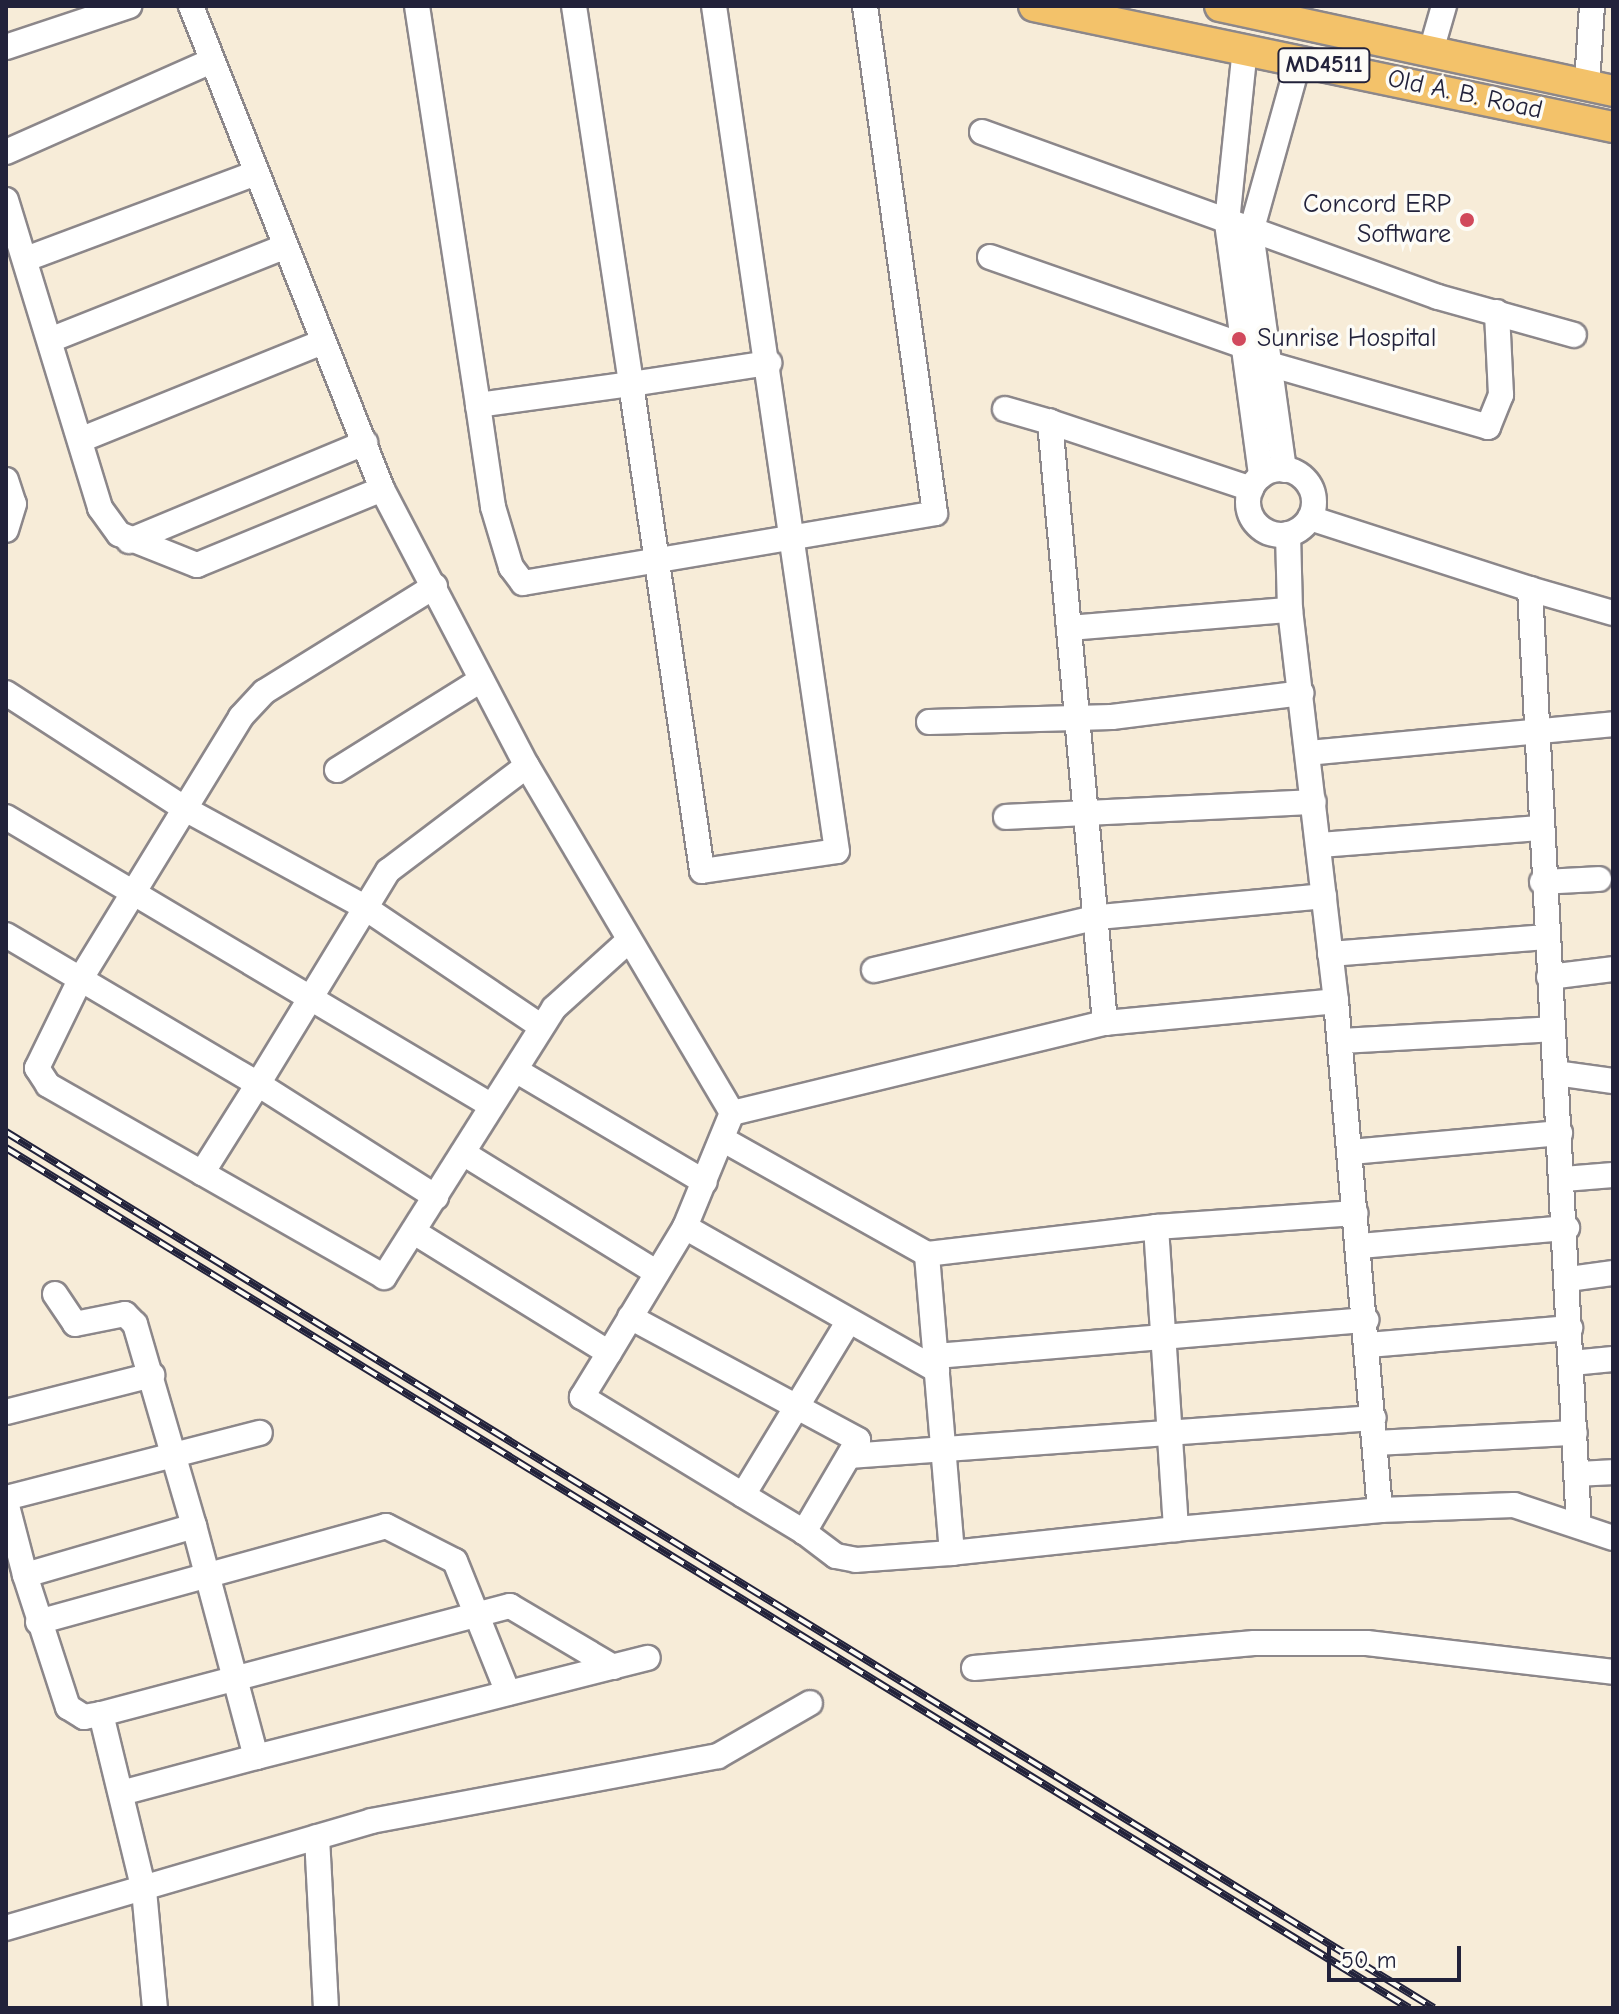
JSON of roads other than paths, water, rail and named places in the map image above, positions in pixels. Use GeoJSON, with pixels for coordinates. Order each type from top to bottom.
{"type":"FeatureCollection","features":[{"type":"Feature","properties":{"kind":"main road","name":"Old A. B. Road"},"geometry":{"type":"LineString","coordinates":[[1034,6],[1613,127]]}},
{"type":"Feature","properties":{"kind":"main road","name":"Old A. B. Road"},"geometry":{"type":"LineString","coordinates":[[1220,6],[1274,12],[1600,88]]}},
{"type":"Feature","properties":{"kind":"street"},"geometry":{"type":"LineString","coordinates":[[6,47],[129,6]]}},
{"type":"Feature","properties":{"kind":"street"},"geometry":{"type":"LineString","coordinates":[[191,6],[253,174],[382,489],[527,766],[627,942],[732,1113]]}},
{"type":"Feature","properties":{"kind":"street"},"geometry":{"type":"LineString","coordinates":[[417,6],[493,507],[516,578],[538,584],[658,557],[930,516],[938,507],[865,6]]}},
{"type":"Feature","properties":{"kind":"street"},"geometry":{"type":"LineString","coordinates":[[574,6],[658,557],[702,871],[837,851],[795,534],[714,6]]}},
{"type":"Feature","properties":{"kind":"street"},"geometry":{"type":"LineString","coordinates":[[1431,51],[1444,6]]}},
{"type":"Feature","properties":{"kind":"street"},"geometry":{"type":"LineString","coordinates":[[1592,6],[1600,88]]}},
{"type":"Feature","properties":{"kind":"street"},"geometry":{"type":"LineString","coordinates":[[1245,48],[1227,223],[1265,478]]}},
{"type":"Feature","properties":{"kind":"street"},"geometry":{"type":"LineString","coordinates":[[1288,534],[1255,522],[1265,478],[1269,364],[1251,232],[1299,60]]}},
{"type":"Feature","properties":{"kind":"street"},"geometry":{"type":"LineString","coordinates":[[6,152],[211,61]]}},
{"type":"Feature","properties":{"kind":"street"},"geometry":{"type":"LineString","coordinates":[[982,132],[1251,232],[1574,335]]}},
{"type":"Feature","properties":{"kind":"street"},"geometry":{"type":"LineString","coordinates":[[26,259],[253,174]]}},
{"type":"Feature","properties":{"kind":"street"},"geometry":{"type":"LineString","coordinates":[[6,200],[100,508],[129,541],[197,565],[382,489]]}},
{"type":"Feature","properties":{"kind":"street"},"geometry":{"type":"LineString","coordinates":[[50,340],[284,247]]}},
{"type":"Feature","properties":{"kind":"street"},"geometry":{"type":"LineString","coordinates":[[990,257],[1244,346]]}},
{"type":"Feature","properties":{"kind":"street"},"geometry":{"type":"LineString","coordinates":[[1269,364],[1488,427],[1501,395],[1497,312]]}},
{"type":"Feature","properties":{"kind":"street"},"geometry":{"type":"LineString","coordinates":[[80,440],[323,342]]}},
{"type":"Feature","properties":{"kind":"street"},"geometry":{"type":"LineString","coordinates":[[478,405],[769,363]]}},
{"type":"Feature","properties":{"kind":"street"},"geometry":{"type":"LineString","coordinates":[[1005,409],[1265,478],[1308,483],[1310,518]]}},
{"type":"Feature","properties":{"kind":"street"},"geometry":{"type":"LineString","coordinates":[[1050,422],[1099,917],[1105,1023]]}},
{"type":"Feature","properties":{"kind":"street"},"geometry":{"type":"LineString","coordinates":[[129,541],[365,443]]}},
{"type":"Feature","properties":{"kind":"street"},"geometry":{"type":"LineString","coordinates":[[6,480],[14,504],[6,530]]}},
{"type":"Feature","properties":{"kind":"street"},"geometry":{"type":"LineString","coordinates":[[1288,534],[1310,518]]}},
{"type":"Feature","properties":{"kind":"street"},"geometry":{"type":"LineString","coordinates":[[1310,518],[1613,613]]}},
{"type":"Feature","properties":{"kind":"street"},"geometry":{"type":"LineString","coordinates":[[1288,534],[1290,610],[1336,1001],[1360,1246],[1380,1510]]}},
{"type":"Feature","properties":{"kind":"street"},"geometry":{"type":"LineString","coordinates":[[435,586],[264,692],[185,809],[80,980],[41,1048],[37,1068],[48,1085],[384,1277],[542,1027],[580,979],[627,942]]}},
{"type":"Feature","properties":{"kind":"street"},"geometry":{"type":"LineString","coordinates":[[1530,589],[1542,882],[1567,1228],[1579,1526]]}},
{"type":"Feature","properties":{"kind":"street"},"geometry":{"type":"LineString","coordinates":[[1069,628],[1290,610]]}},
{"type":"Feature","properties":{"kind":"street"},"geometry":{"type":"LineString","coordinates":[[337,770],[481,680]]}},
{"type":"Feature","properties":{"kind":"street"},"geometry":{"type":"LineString","coordinates":[[6,693],[185,809],[361,905],[542,1027]]}},
{"type":"Feature","properties":{"kind":"street"},"geometry":{"type":"LineString","coordinates":[[929,722],[1080,719],[1301,693]]}},
{"type":"Feature","properties":{"kind":"street"},"geometry":{"type":"LineString","coordinates":[[1308,753],[1613,724]]}},
{"type":"Feature","properties":{"kind":"street"},"geometry":{"type":"LineString","coordinates":[[202,1173],[310,997],[361,905],[388,871],[527,766]]}},
{"type":"Feature","properties":{"kind":"street"},"geometry":{"type":"LineString","coordinates":[[1006,817],[1089,817],[1314,802]]}},
{"type":"Feature","properties":{"kind":"street"},"geometry":{"type":"LineString","coordinates":[[6,817],[131,897],[310,997],[492,1106]]}},
{"type":"Feature","properties":{"kind":"street"},"geometry":{"type":"LineString","coordinates":[[1319,845],[1540,828]]}},
{"type":"Feature","properties":{"kind":"street"},"geometry":{"type":"LineString","coordinates":[[1542,882],[1599,879]]}},
{"type":"Feature","properties":{"kind":"street"},"geometry":{"type":"LineString","coordinates":[[874,970],[1099,917],[1324,896]]}},
{"type":"Feature","properties":{"kind":"street"},"geometry":{"type":"LineString","coordinates":[[6,935],[258,1084],[436,1197]]}},
{"type":"Feature","properties":{"kind":"street"},"geometry":{"type":"LineString","coordinates":[[1330,954],[1546,937]]}},
{"type":"Feature","properties":{"kind":"street"},"geometry":{"type":"LineString","coordinates":[[1549,977],[1613,969]]}},
{"type":"Feature","properties":{"kind":"street"},"geometry":{"type":"LineString","coordinates":[[732,1113],[1105,1023],[1336,1001]]}},
{"type":"Feature","properties":{"kind":"street"},"geometry":{"type":"LineString","coordinates":[[1340,1041],[1553,1029]]}},
{"type":"Feature","properties":{"kind":"street"},"geometry":{"type":"LineString","coordinates":[[517,1071],[705,1182]]}},
{"type":"Feature","properties":{"kind":"street"},"geometry":{"type":"LineString","coordinates":[[1556,1073],[1613,1081]]}},
{"type":"Feature","properties":{"kind":"street"},"geometry":{"type":"LineString","coordinates":[[732,1113],[685,1227],[582,1397],[804,1532],[836,1556],[856,1560],[952,1553],[1380,1510],[1514,1505],[1613,1538]]}},
{"type":"Feature","properties":{"kind":"street"},"geometry":{"type":"LineString","coordinates":[[1351,1152],[1560,1133]]}},
{"type":"Feature","properties":{"kind":"street"},"geometry":{"type":"LineString","coordinates":[[722,1139],[927,1254],[1156,1227],[1356,1213]]}},
{"type":"Feature","properties":{"kind":"street"},"geometry":{"type":"LineString","coordinates":[[463,1153],[657,1273]]}},
{"type":"Feature","properties":{"kind":"street"},"geometry":{"type":"LineString","coordinates":[[1564,1179],[1613,1175]]}},
{"type":"Feature","properties":{"kind":"street"},"geometry":{"type":"LineString","coordinates":[[685,1227],[847,1324],[936,1363],[1163,1334],[1366,1320]]}},
{"type":"Feature","properties":{"kind":"street"},"geometry":{"type":"LineString","coordinates":[[1156,1227],[1176,1529]]}},
{"type":"Feature","properties":{"kind":"street"},"geometry":{"type":"LineString","coordinates":[[1360,1246],[1567,1228]]}},
{"type":"Feature","properties":{"kind":"street"},"geometry":{"type":"LineString","coordinates":[[414,1232],[609,1353]]}},
{"type":"Feature","properties":{"kind":"street"},"geometry":{"type":"LineString","coordinates":[[927,1254],[952,1553]]}},
{"type":"Feature","properties":{"kind":"street"},"geometry":{"type":"LineString","coordinates":[[1569,1279],[1613,1273]]}},
{"type":"Feature","properties":{"kind":"street"},"geometry":{"type":"LineString","coordinates":[[55,1294],[75,1324],[131,1317],[152,1375],[256,1757]]}},
{"type":"Feature","properties":{"kind":"street"},"geometry":{"type":"LineString","coordinates":[[630,1317],[858,1440],[804,1532]]}},
{"type":"Feature","properties":{"kind":"street"},"geometry":{"type":"LineString","coordinates":[[743,1495],[847,1324]]}},
{"type":"Feature","properties":{"kind":"street"},"geometry":{"type":"LineString","coordinates":[[1368,1345],[1570,1328]]}},
{"type":"Feature","properties":{"kind":"street"},"geometry":{"type":"LineString","coordinates":[[1572,1363],[1613,1359]]}},
{"type":"Feature","properties":{"kind":"street"},"geometry":{"type":"LineString","coordinates":[[6,1412],[152,1375]]}},
{"type":"Feature","properties":{"kind":"street"},"geometry":{"type":"LineString","coordinates":[[849,1456],[1374,1418]]}},
{"type":"Feature","properties":{"kind":"street"},"geometry":{"type":"LineString","coordinates":[[260,1433],[6,1500],[38,1622],[68,1707],[84,1717],[101,1714],[479,1612],[519,1607],[613,1667]]}},
{"type":"Feature","properties":{"kind":"street"},"geometry":{"type":"LineString","coordinates":[[1375,1443],[1575,1433]]}},
{"type":"Feature","properties":{"kind":"street"},"geometry":{"type":"LineString","coordinates":[[1577,1474],[1613,1472]]}},
{"type":"Feature","properties":{"kind":"street"},"geometry":{"type":"LineString","coordinates":[[25,1575],[194,1526]]}},
{"type":"Feature","properties":{"kind":"street"},"geometry":{"type":"LineString","coordinates":[[38,1622],[386,1526],[455,1561],[479,1612],[508,1693]]}},
{"type":"Feature","properties":{"kind":"street"},"geometry":{"type":"LineString","coordinates":[[974,1668],[1254,1643],[1367,1643],[1613,1672]]}},
{"type":"Feature","properties":{"kind":"street"},"geometry":{"type":"LineString","coordinates":[[121,1793],[648,1658]]}},
{"type":"Feature","properties":{"kind":"street"},"geometry":{"type":"LineString","coordinates":[[6,1928],[317,1837],[718,1756],[810,1703]]}},
{"type":"Feature","properties":{"kind":"street"},"geometry":{"type":"LineString","coordinates":[[101,1714],[144,1890],[155,2008]]}},
{"type":"Feature","properties":{"kind":"street"},"geometry":{"type":"LineString","coordinates":[[317,1837],[326,2008]]}},
{"type":"Feature","properties":{"kind":"railway"},"geometry":{"type":"LineString","coordinates":[[6,1132],[1434,2008]]}},
{"type":"Feature","properties":{"kind":"railway"},"geometry":{"type":"LineString","coordinates":[[6,1148],[1409,2008]]}},
{"type":"Feature","properties":{"kind":"place","name":"Concord ERP Software"},"geometry":{"type":"Point","coordinates":[1467,220]}},
{"type":"Feature","properties":{"kind":"place","name":"Sunrise Hospital"},"geometry":{"type":"Point","coordinates":[1239,339]}}]}
